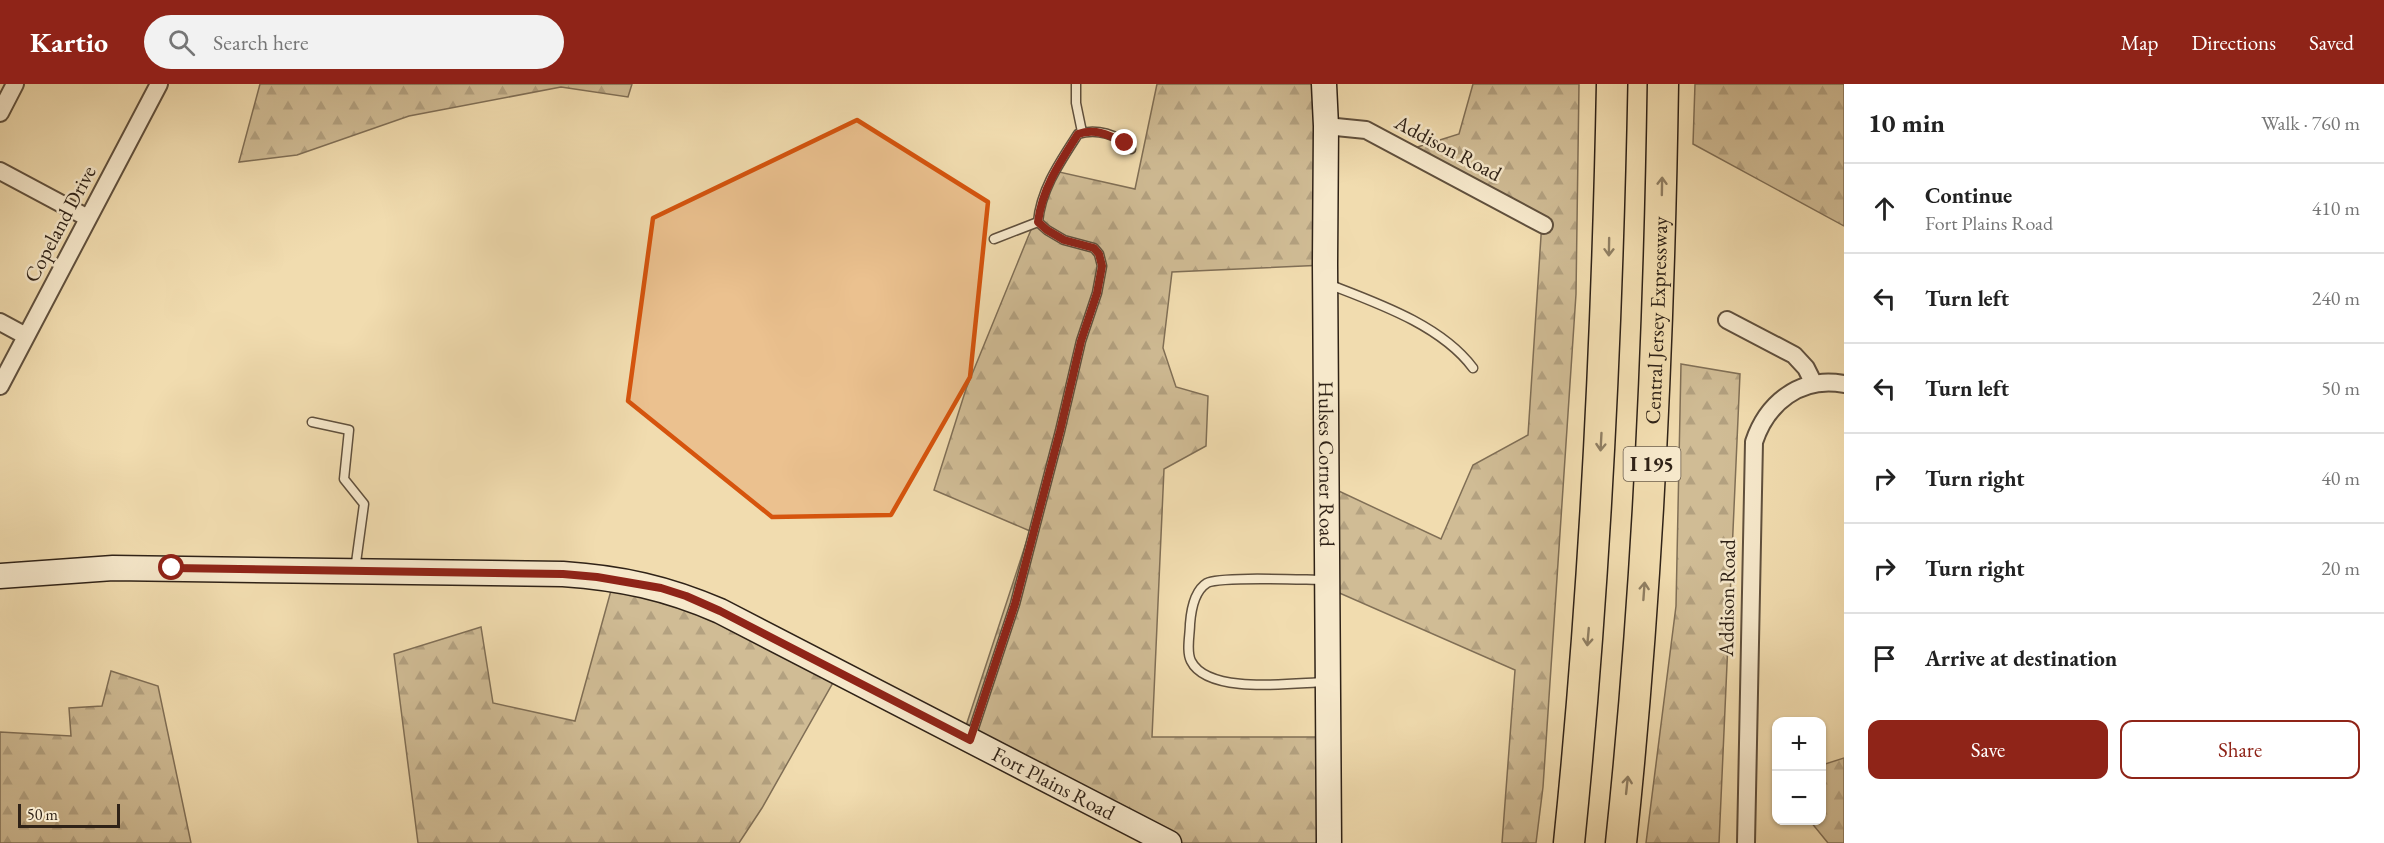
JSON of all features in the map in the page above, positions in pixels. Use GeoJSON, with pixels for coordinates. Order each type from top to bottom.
{"type":"FeatureCollection","features":[{"type":"Feature","properties":{"kind":"highway","name":"I 195"},"geometry":{"type":"LineString","coordinates":[[1569,843],[1598,500],[1608,280],[1612,84]]}},
{"type":"Feature","properties":{"kind":"highway","name":"Central Jersey Expressway"},"geometry":{"type":"LineString","coordinates":[[1621,843],[1650,494],[1660,272],[1663,84]]}},
{"type":"Feature","properties":{"kind":"street"},"geometry":{"type":"LineString","coordinates":[[0,113],[15,84]]}},
{"type":"Feature","properties":{"kind":"street","name":"Copeland Drive"},"geometry":{"type":"LineString","coordinates":[[0,386],[159,84]]}},
{"type":"Feature","properties":{"kind":"street","name":"Hulses Corner Road"},"geometry":{"type":"LineString","coordinates":[[1324,84],[1329,843]]}},
{"type":"Feature","properties":{"kind":"street","name":"Addison Road"},"geometry":{"type":"LineString","coordinates":[[1326,126],[1349,126],[1366,130],[1544,225]]}},
{"type":"Feature","properties":{"kind":"street"},"geometry":{"type":"LineString","coordinates":[[0,171],[88,218]]}},
{"type":"Feature","properties":{"kind":"street"},"geometry":{"type":"LineString","coordinates":[[1727,320],[1794,355],[1806,368],[1814,384]]}},
{"type":"Feature","properties":{"kind":"street"},"geometry":{"type":"LineString","coordinates":[[0,322],[26,336]]}},
{"type":"Feature","properties":{"kind":"street","name":"Addison Road"},"geometry":{"type":"LineString","coordinates":[[1746,843],[1754,442],[1759,427],[1773,406],[1799,388],[1814,384],[1844,384]]}},
{"type":"Feature","properties":{"kind":"street","name":"Fort Plains Road"},"geometry":{"type":"LineString","coordinates":[[0,576],[113,568],[563,574],[597,577],[661,588],[720,611],[1169,843]]}},
{"type":"Feature","properties":{"kind":"lane"},"geometry":{"type":"LineString","coordinates":[[1076,84],[1076,103],[1082,132]]}},
{"type":"Feature","properties":{"kind":"lane"},"geometry":{"type":"LineString","coordinates":[[1038,222],[1040,208],[1051,177],[1078,134],[1088,130],[1103,132],[1125,143],[1131,149]]}},
{"type":"Feature","properties":{"kind":"lane"},"geometry":{"type":"LineString","coordinates":[[994,239],[1038,222]]}},
{"type":"Feature","properties":{"kind":"lane"},"geometry":{"type":"LineString","coordinates":[[970,740],[1015,604],[1081,341],[1097,293],[1102,266],[1099,254],[1094,248],[1064,240],[1038,222]]}},
{"type":"Feature","properties":{"kind":"lane"},"geometry":{"type":"LineString","coordinates":[[1325,282],[1386,307],[1451,344],[1473,368]]}},
{"type":"Feature","properties":{"kind":"lane"},"geometry":{"type":"LineString","coordinates":[[312,422],[349,430],[344,479],[364,504],[355,571]]}},
{"type":"Feature","properties":{"kind":"lane"},"geometry":{"type":"LineString","coordinates":[[1327,580],[1233,580],[1207,583],[1192,607],[1189,654],[1192,664],[1203,675],[1221,681],[1254,685],[1328,682]]}},
{"type":"Feature","properties":{"kind":"highlighted area"},"geometry":{"type":"Polygon","coordinates":[[[857,120],[988,202],[970,377],[891,515],[772,517],[628,401],[653,218],[857,120]]]}},
{"type":"Feature","properties":{"kind":"green space"},"geometry":{"type":"Polygon","coordinates":[[[260,84],[632,84],[628,97],[561,87],[409,116],[297,155],[239,162],[260,84]]]}},
{"type":"Feature","properties":{"kind":"green space"},"geometry":{"type":"Polygon","coordinates":[[[1157,84],[1323,84],[1325,265],[1172,272],[1163,348],[1176,387],[1208,396],[1206,446],[1164,469],[1152,737],[1331,737],[1333,843],[1172,843],[963,735],[1030,531],[934,490],[966,389],[1055,171],[1135,189],[1157,84]]]}},
{"type":"Feature","properties":{"kind":"green space"},"geometry":{"type":"Polygon","coordinates":[[[1473,84],[1579,84],[1576,294],[1543,787],[1536,843],[1502,843],[1515,670],[1328,588],[1326,485],[1441,539],[1473,465],[1528,435],[1542,221],[1408,150],[1459,134],[1473,84]]]}},
{"type":"Feature","properties":{"kind":"green space"},"geometry":{"type":"Polygon","coordinates":[[[1695,84],[1844,84],[1844,226],[1693,144],[1695,84]]]}},
{"type":"Feature","properties":{"kind":"green space"},"geometry":{"type":"Polygon","coordinates":[[[1681,364],[1740,374],[1719,843],[1646,843],[1676,606],[1681,364]]]}},
{"type":"Feature","properties":{"kind":"green space"},"geometry":{"type":"Polygon","coordinates":[[[615,576],[839,672],[762,808],[739,843],[418,843],[394,654],[481,627],[493,703],[575,721],[615,576]]]}},
{"type":"Feature","properties":{"kind":"green space"},"geometry":{"type":"Polygon","coordinates":[[[111,671],[158,686],[191,843],[0,843],[0,732],[71,736],[69,708],[102,706],[111,671]]]}},
{"type":"Feature","properties":{"kind":"green space"},"geometry":{"type":"Polygon","coordinates":[[[1844,758],[1844,843],[1828,843],[1813,825],[1826,825],[1826,764],[1844,758]]]}},
{"type":"Feature","properties":{"kind":"route"},"geometry":{"type":"LineString","coordinates":[[172,568],[563,574],[633,582],[661,588],[720,611],[970,740],[1015,604],[1081,341],[1097,293],[1102,266],[1099,254],[1094,248],[1064,240],[1038,222],[1040,208],[1051,177],[1078,134],[1088,130],[1103,132],[1125,143]]}}]}
